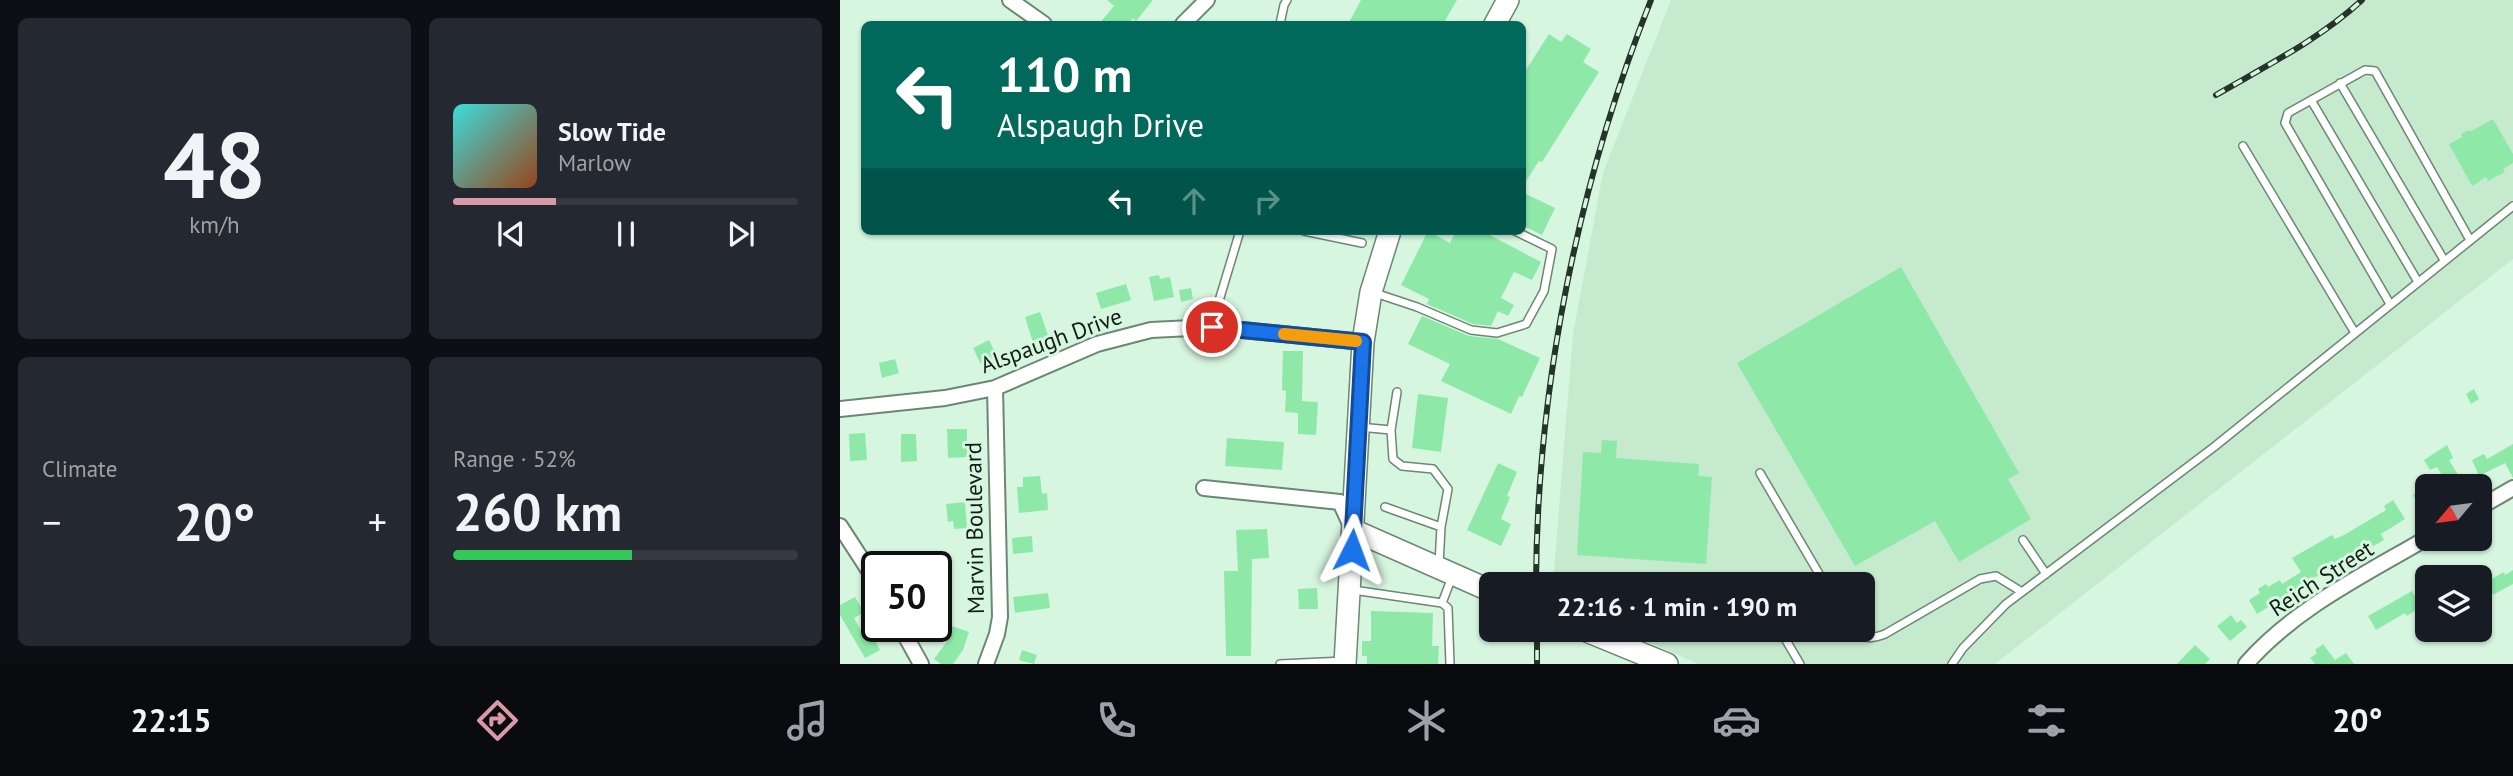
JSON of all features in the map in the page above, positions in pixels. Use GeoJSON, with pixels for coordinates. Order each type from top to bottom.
{"type":"FeatureCollection","features":[{"type":"Feature","properties":{"kind":"main road"},"geometry":{"type":"LineString","coordinates":[[1497,21],[1508,0]]}},
{"type":"Feature","properties":{"kind":"main road"},"geometry":{"type":"LineString","coordinates":[[1345,662],[1363,342],[1371,292],[1389,235]]}},
{"type":"Feature","properties":{"kind":"main road"},"geometry":{"type":"LineString","coordinates":[[1353,530],[1479,587]]}},
{"type":"Feature","properties":{"kind":"main road"},"geometry":{"type":"LineString","coordinates":[[1607,642],[1637,658],[1667,664]]}},
{"type":"Feature","properties":{"kind":"street"},"geometry":{"type":"LineString","coordinates":[[1010,0],[1040,21]]}},
{"type":"Feature","properties":{"kind":"street"},"geometry":{"type":"LineString","coordinates":[[1187,21],[1207,0]]}},
{"type":"Feature","properties":{"kind":"street","name":"Alspaugh Drive"},"geometry":{"type":"LineString","coordinates":[[840,409],[945,398],[995,388],[1085,349],[1151,330],[1214,328],[1363,342]]}},
{"type":"Feature","properties":{"kind":"street","name":"Marvin Boulevard"},"geometry":{"type":"LineString","coordinates":[[985,664],[997,634],[1000,617],[995,388]]}},
{"type":"Feature","properties":{"kind":"street"},"geometry":{"type":"LineString","coordinates":[[1204,488],[1339,502],[1353,530]]}},
{"type":"Feature","properties":{"kind":"street"},"geometry":{"type":"LineString","coordinates":[[2492,500],[2513,488]]}},
{"type":"Feature","properties":{"kind":"street"},"geometry":{"type":"LineString","coordinates":[[840,526],[861,558]]}},
{"type":"Feature","properties":{"kind":"street","name":"Reich Street"},"geometry":{"type":"LineString","coordinates":[[2246,664],[2305,611],[2415,545]]}},
{"type":"Feature","properties":{"kind":"street"},"geometry":{"type":"LineString","coordinates":[[909,642],[921,664]]}},
{"type":"Feature","properties":{"kind":"lane"},"geometry":{"type":"LineString","coordinates":[[1281,21],[1287,0]]}},
{"type":"Feature","properties":{"kind":"lane"},"geometry":{"type":"LineString","coordinates":[[2390,304],[2285,123],[2288,113],[2365,70],[2375,71],[2470,240]]}},
{"type":"Feature","properties":{"kind":"lane"},"geometry":{"type":"LineString","coordinates":[[2340,83],[2444,260]]}},
{"type":"Feature","properties":{"kind":"lane"},"geometry":{"type":"LineString","coordinates":[[2311,100],[2418,282]]}},
{"type":"Feature","properties":{"kind":"lane"},"geometry":{"type":"LineString","coordinates":[[2243,146],[2355,333]]}},
{"type":"Feature","properties":{"kind":"lane"},"geometry":{"type":"LineString","coordinates":[[1952,664],[1989,621],[2022,592],[2214,447],[2513,206]]}},
{"type":"Feature","properties":{"kind":"lane"},"geometry":{"type":"LineString","coordinates":[[1214,328],[1218,304],[1239,235]]}},
{"type":"Feature","properties":{"kind":"lane"},"geometry":{"type":"LineString","coordinates":[[1323,235],[1362,243]]}},
{"type":"Feature","properties":{"kind":"lane"},"geometry":{"type":"LineString","coordinates":[[1371,292],[1471,330],[1497,333],[1526,324],[1544,291],[1552,249],[1523,235]]}},
{"type":"Feature","properties":{"kind":"lane"},"geometry":{"type":"LineString","coordinates":[[1397,392],[1391,430],[1393,459],[1402,466],[1433,469],[1448,489],[1441,527],[1445,572],[1442,603]]}},
{"type":"Feature","properties":{"kind":"lane"},"geometry":{"type":"LineString","coordinates":[[1359,426],[1391,430]]}},
{"type":"Feature","properties":{"kind":"lane"},"geometry":{"type":"LineString","coordinates":[[1760,473],[1818,572]]}},
{"type":"Feature","properties":{"kind":"lane"},"geometry":{"type":"LineString","coordinates":[[1385,507],[1441,527]]}},
{"type":"Feature","properties":{"kind":"lane"},"geometry":{"type":"LineString","coordinates":[[2023,540],[2046,574]]}},
{"type":"Feature","properties":{"kind":"lane"},"geometry":{"type":"LineString","coordinates":[[1875,638],[1980,579],[1996,576],[2022,592]]}},
{"type":"Feature","properties":{"kind":"lane"},"geometry":{"type":"LineString","coordinates":[[1350,590],[1442,603],[1448,608],[1450,664]]}},
{"type":"Feature","properties":{"kind":"lane"},"geometry":{"type":"LineString","coordinates":[[1787,642],[1801,664]]}},
{"type":"Feature","properties":{"kind":"lane"},"geometry":{"type":"LineString","coordinates":[[1280,664],[1345,662]]}},
{"type":"Feature","properties":{"kind":"shaded area"},"geometry":{"type":"Polygon","coordinates":[[[1671,0],[2513,0],[2513,259],[1995,664],[1699,664],[1648,642],[1875,642],[1875,572],[1554,572],[1573,334],[1603,173],[1671,0]]]}},
{"type":"Feature","properties":{"kind":"building"},"geometry":{"type":"Polygon","coordinates":[[[1107,0],[1153,0],[1136,21],[1133,18],[1130,21],[1102,21],[1114,6],[1107,0]]]}},
{"type":"Feature","properties":{"kind":"building"},"geometry":{"type":"Polygon","coordinates":[[[1361,0],[1457,0],[1445,21],[1350,21],[1361,0]]]}},
{"type":"Feature","properties":{"kind":"building"},"geometry":{"type":"Polygon","coordinates":[[[1549,34],[1561,42],[1567,34],[1591,49],[1583,62],[1599,72],[1542,162],[1539,161],[1526,181],[1526,70],[1549,34]]]}},
{"type":"Feature","properties":{"kind":"building"},"geometry":{"type":"Polygon","coordinates":[[[2493,119],[2513,154],[2513,163],[2503,169],[2505,172],[2488,181],[2486,177],[2472,186],[2449,144],[2462,137],[2461,134],[2493,119]]]}},
{"type":"Feature","properties":{"kind":"building"},"geometry":{"type":"Polygon","coordinates":[[[1526,194],[1555,208],[1542,235],[1526,227],[1526,194]]]}},
{"type":"Feature","properties":{"kind":"building"},"geometry":{"type":"Polygon","coordinates":[[[1426,235],[1435,235],[1450,243],[1454,235],[1490,235],[1541,262],[1532,280],[1514,272],[1501,298],[1514,305],[1508,316],[1498,311],[1491,326],[1473,324],[1427,304],[1429,299],[1401,285],[1426,235]]]}},
{"type":"Feature","properties":{"kind":"building"},"geometry":{"type":"Polygon","coordinates":[[[1901,267],[2019,473],[2008,479],[2031,519],[1959,562],[1935,521],[1855,566],[1737,363],[1901,267]]]}},
{"type":"Feature","properties":{"kind":"building"},"geometry":{"type":"Polygon","coordinates":[[[1159,275],[1160,279],[1170,277],[1174,297],[1154,301],[1149,277],[1159,275]]]}},
{"type":"Feature","properties":{"kind":"building"},"geometry":{"type":"Polygon","coordinates":[[[1126,284],[1131,300],[1101,309],[1096,293],[1126,284]]]}},
{"type":"Feature","properties":{"kind":"building"},"geometry":{"type":"Polygon","coordinates":[[[1191,288],[1193,299],[1181,302],[1179,290],[1191,288]]]}},
{"type":"Feature","properties":{"kind":"building"},"geometry":{"type":"Polygon","coordinates":[[[1040,312],[1050,341],[1034,346],[1025,317],[1040,312]]]}},
{"type":"Feature","properties":{"kind":"building"},"geometry":{"type":"Polygon","coordinates":[[[1422,316],[1469,336],[1498,339],[1540,358],[1511,414],[1441,381],[1450,364],[1408,344],[1422,316]]]}},
{"type":"Feature","properties":{"kind":"building"},"geometry":{"type":"Polygon","coordinates":[[[989,340],[996,355],[999,354],[1004,363],[985,373],[973,348],[989,340]]]}},
{"type":"Feature","properties":{"kind":"building"},"geometry":{"type":"Polygon","coordinates":[[[1283,351],[1303,351],[1302,401],[1318,402],[1316,435],[1298,434],[1298,413],[1285,412],[1286,391],[1282,390],[1283,351]]]}},
{"type":"Feature","properties":{"kind":"building"},"geometry":{"type":"Polygon","coordinates":[[[895,359],[899,373],[882,378],[879,363],[895,359]]]}},
{"type":"Feature","properties":{"kind":"building"},"geometry":{"type":"Polygon","coordinates":[[[2474,389],[2479,399],[2471,404],[2466,394],[2474,389]]]}},
{"type":"Feature","properties":{"kind":"building"},"geometry":{"type":"Polygon","coordinates":[[[1418,394],[1448,398],[1441,452],[1412,448],[1418,394]]]}},
{"type":"Feature","properties":{"kind":"building"},"geometry":{"type":"Polygon","coordinates":[[[947,429],[967,429],[967,457],[948,458],[947,429]]]}},
{"type":"Feature","properties":{"kind":"building"},"geometry":{"type":"Polygon","coordinates":[[[865,433],[867,460],[850,461],[849,434],[865,433]]]}},
{"type":"Feature","properties":{"kind":"building"},"geometry":{"type":"Polygon","coordinates":[[[901,434],[916,434],[917,461],[901,462],[901,434]]]}},
{"type":"Feature","properties":{"kind":"building"},"geometry":{"type":"Polygon","coordinates":[[[1227,438],[1284,442],[1282,470],[1225,466],[1227,438]]]}},
{"type":"Feature","properties":{"kind":"building"},"geometry":{"type":"Polygon","coordinates":[[[1602,440],[1617,441],[1616,458],[1699,464],[1698,476],[1712,477],[1706,564],[1577,555],[1583,452],[1601,453],[1602,440]]]}},
{"type":"Feature","properties":{"kind":"building"},"geometry":{"type":"Polygon","coordinates":[[[2513,444],[2513,478],[2505,463],[2478,474],[2472,460],[2484,454],[2487,459],[2513,444]]]}},
{"type":"Feature","properties":{"kind":"building"},"geometry":{"type":"Polygon","coordinates":[[[2447,445],[2453,458],[2449,460],[2458,474],[2441,474],[2437,467],[2430,470],[2424,460],[2447,445]]]}},
{"type":"Feature","properties":{"kind":"building"},"geometry":{"type":"Polygon","coordinates":[[[1498,463],[1517,472],[1501,519],[1511,524],[1501,546],[1467,530],[1498,463]]]}},
{"type":"Feature","properties":{"kind":"building"},"geometry":{"type":"Polygon","coordinates":[[[1040,476],[1042,494],[1047,493],[1048,510],[1019,513],[1017,487],[1023,487],[1023,477],[1040,476]]]}},
{"type":"Feature","properties":{"kind":"building"},"geometry":{"type":"Polygon","coordinates":[[[2393,500],[2405,519],[2381,534],[2384,540],[2368,549],[2366,545],[2321,571],[2322,573],[2257,614],[2249,600],[2260,593],[2258,589],[2280,580],[2282,584],[2301,572],[2292,558],[2332,535],[2335,539],[2344,535],[2386,510],[2384,506],[2393,500]]]}},
{"type":"Feature","properties":{"kind":"building"},"geometry":{"type":"Polygon","coordinates":[[[965,502],[967,528],[954,529],[953,521],[948,522],[946,504],[965,502]]]}},
{"type":"Feature","properties":{"kind":"building"},"geometry":{"type":"Polygon","coordinates":[[[1267,529],[1269,558],[1252,559],[1251,656],[1226,656],[1224,571],[1238,571],[1236,530],[1267,529]]]}},
{"type":"Feature","properties":{"kind":"building"},"geometry":{"type":"Polygon","coordinates":[[[1032,536],[1033,552],[1013,554],[1012,538],[1032,536]]]}},
{"type":"Feature","properties":{"kind":"building"},"geometry":{"type":"Polygon","coordinates":[[[2513,570],[2513,584],[2493,595],[2492,579],[2504,572],[2505,575],[2513,570]]]}},
{"type":"Feature","properties":{"kind":"building"},"geometry":{"type":"Polygon","coordinates":[[[1317,588],[1318,609],[1299,609],[1298,589],[1317,588]]]}},
{"type":"Feature","properties":{"kind":"building"},"geometry":{"type":"Polygon","coordinates":[[[2412,591],[2415,596],[2415,611],[2407,616],[2405,613],[2376,630],[2368,616],[2412,591]]]}},
{"type":"Feature","properties":{"kind":"building"},"geometry":{"type":"Polygon","coordinates":[[[1048,593],[1050,608],[1015,613],[1013,597],[1048,593]]]}},
{"type":"Feature","properties":{"kind":"building"},"geometry":{"type":"Polygon","coordinates":[[[855,597],[861,607],[861,614],[854,618],[861,631],[861,642],[876,642],[880,650],[865,658],[840,615],[840,605],[855,597]]]}},
{"type":"Feature","properties":{"kind":"building"},"geometry":{"type":"Polygon","coordinates":[[[1371,611],[1433,613],[1432,646],[1439,646],[1438,664],[1367,664],[1367,656],[1362,656],[1362,641],[1371,641],[1371,611]]]}},
{"type":"Feature","properties":{"kind":"building"},"geometry":{"type":"Polygon","coordinates":[[[2231,615],[2237,623],[2241,620],[2247,627],[2230,641],[2217,626],[2231,615]]]}},
{"type":"Feature","properties":{"kind":"building"},"geometry":{"type":"Polygon","coordinates":[[[952,626],[969,632],[963,650],[953,664],[941,664],[934,659],[946,643],[952,642],[952,626]]]}},
{"type":"Feature","properties":{"kind":"building"},"geometry":{"type":"Polygon","coordinates":[[[2323,644],[2335,660],[2346,653],[2354,664],[2315,664],[2310,658],[2323,644]]]}},
{"type":"Feature","properties":{"kind":"building"},"geometry":{"type":"Polygon","coordinates":[[[2195,645],[2210,659],[2205,664],[2177,664],[2195,645]]]}},
{"type":"Feature","properties":{"kind":"building"},"geometry":{"type":"Polygon","coordinates":[[[1022,650],[1037,655],[1034,664],[1019,660],[1022,650]]]}},
{"type":"Feature","properties":{"kind":"railway"},"geometry":{"type":"LineString","coordinates":[[1536,572],[1544,435],[1566,287],[1602,141],[1651,0]]}},
{"type":"Feature","properties":{"kind":"railway"},"geometry":{"type":"LineString","coordinates":[[2216,95],[2311,40],[2362,0]]}},
{"type":"Feature","properties":{"kind":"railway"},"geometry":{"type":"LineString","coordinates":[[1537,642],[1537,664]]}},
{"type":"Feature","properties":{"kind":"slow traffic"},"geometry":{"type":"LineString","coordinates":[[1284,334],[1356,341]]}},
{"type":"Feature","properties":{"kind":"route"},"geometry":{"type":"LineString","coordinates":[[1212,327],[1363,342],[1352,550]]}}]}
